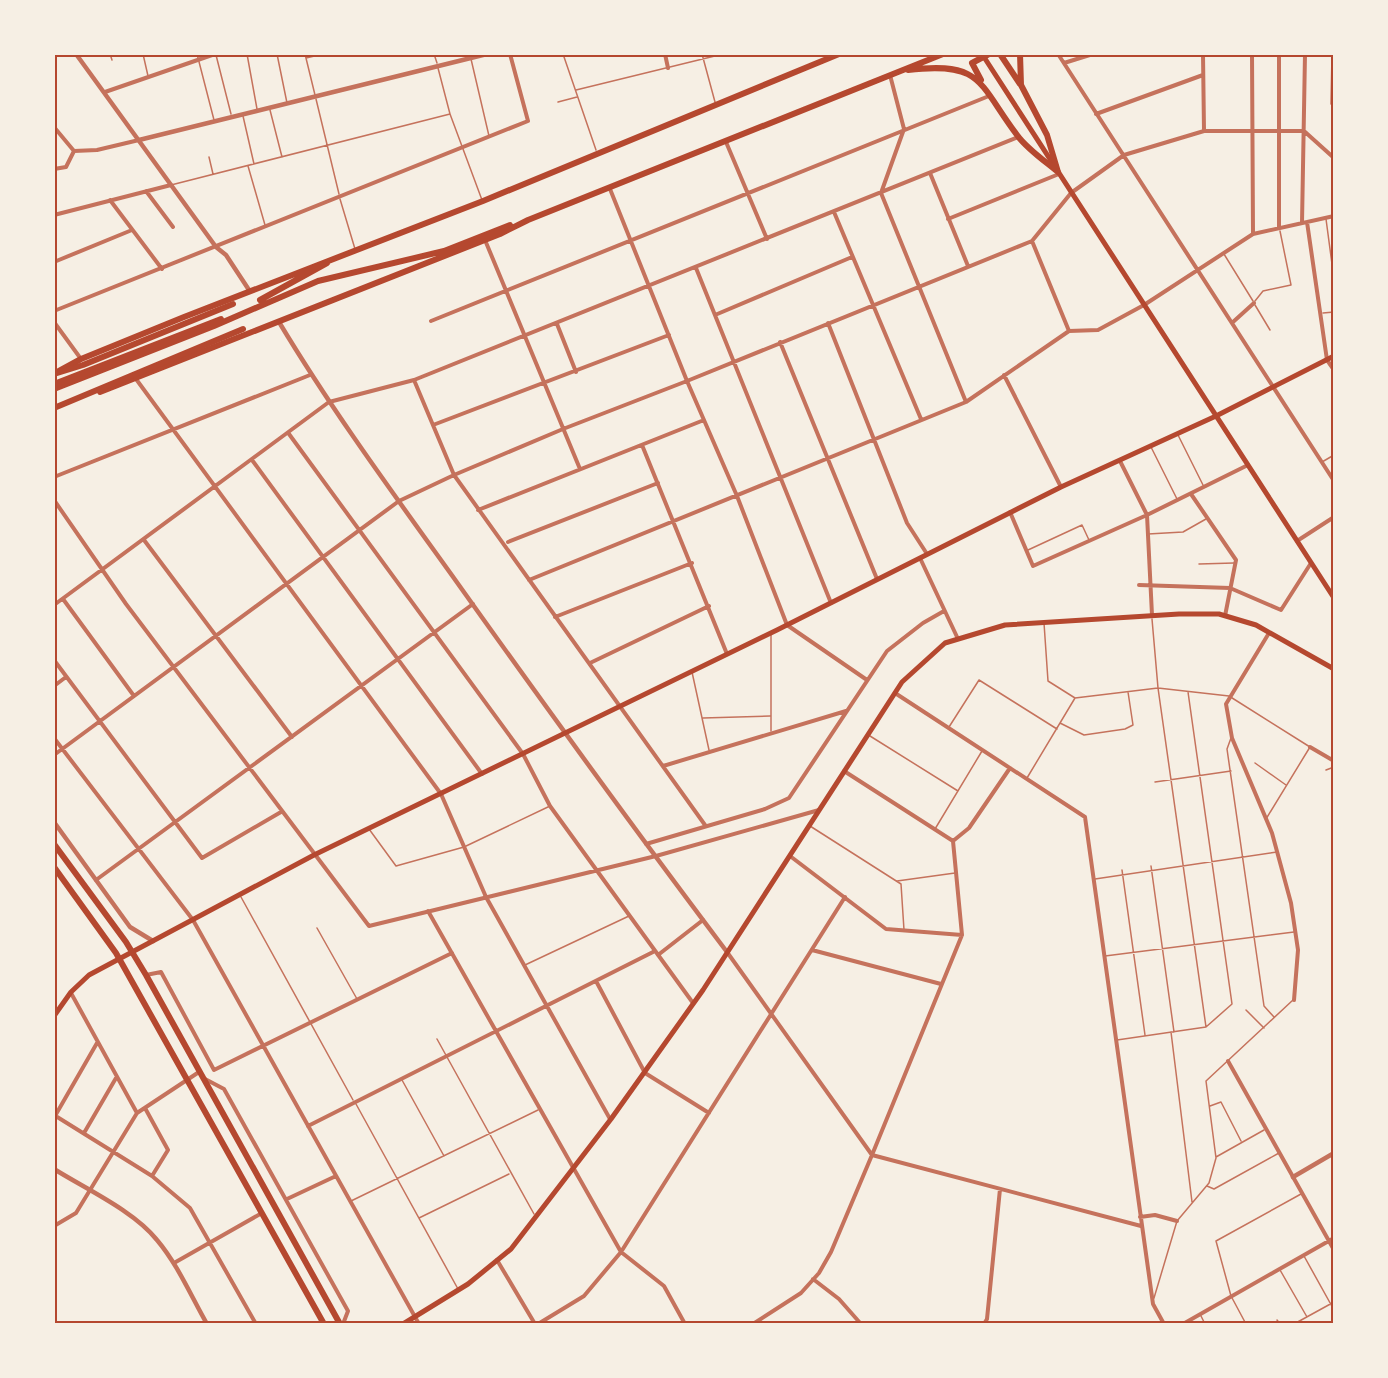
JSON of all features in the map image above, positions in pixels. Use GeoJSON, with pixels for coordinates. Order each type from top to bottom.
{"type":"FeatureCollection","features":[{"type":"Feature","properties":{"kind":"main road"},"geometry":{"type":"LineString","coordinates":[[54,384],[219,319],[276,292],[355,249],[483,201],[839,54]]}},
{"type":"Feature","properties":{"kind":"main road"},"geometry":{"type":"LineString","coordinates":[[922,62],[930,54]]}},
{"type":"Feature","properties":{"kind":"main road"},"geometry":{"type":"LineString","coordinates":[[54,389],[214,326],[318,281],[444,251],[528,220],[610,189],[941,54]]}},
{"type":"Feature","properties":{"kind":"main road"},"geometry":{"type":"LineString","coordinates":[[1000,54],[1021,85],[1047,135],[1059,173]]}},
{"type":"Feature","properties":{"kind":"main road"},"geometry":{"type":"LineString","coordinates":[[1020,54],[1021,85]]}},
{"type":"Feature","properties":{"kind":"main road"},"geometry":{"type":"LineString","coordinates":[[1059,173],[1018,136],[974,71],[972,63],[986,56],[1059,173],[1071,193],[1334,598]]}},
{"type":"Feature","properties":{"kind":"main road"},"geometry":{"type":"LineString","coordinates":[[898,71],[944,67],[976,79],[989,92]]}},
{"type":"Feature","properties":{"kind":"main road"},"geometry":{"type":"LineString","coordinates":[[54,408],[136,379],[485,240],[528,220]]}},
{"type":"Feature","properties":{"kind":"main road"},"geometry":{"type":"LineString","coordinates":[[56,373],[81,359],[249,290],[338,257]]}},
{"type":"Feature","properties":{"kind":"main road"},"geometry":{"type":"LineString","coordinates":[[56,373],[83,365],[233,304]]}},
{"type":"Feature","properties":{"kind":"main road"},"geometry":{"type":"LineString","coordinates":[[82,397],[102,386],[243,329]]}},
{"type":"Feature","properties":{"kind":"main road"},"geometry":{"type":"LineString","coordinates":[[54,1016],[70,992],[89,975],[118,957],[153,941],[314,855],[692,672],[1061,487],[1216,416],[1334,356]]}},
{"type":"Feature","properties":{"kind":"main road"},"geometry":{"type":"LineString","coordinates":[[403,1324],[458,1290],[511,1249],[611,1119],[694,1004],[894,693],[921,662],[945,644],[1005,625],[1152,615],[1225,616],[1256,625],[1334,669]]}},
{"type":"Feature","properties":{"kind":"main road"},"geometry":{"type":"LineString","coordinates":[[1324,663],[1334,659]]}},
{"type":"Feature","properties":{"kind":"main road"},"geometry":{"type":"LineString","coordinates":[[54,844],[132,951],[341,1324]]}},
{"type":"Feature","properties":{"kind":"main road"},"geometry":{"type":"LineString","coordinates":[[54,867],[118,957],[324,1324]]}},
{"type":"Feature","properties":{"kind":"street"},"geometry":{"type":"LineString","coordinates":[[76,54],[216,247],[226,255],[249,290]]}},
{"type":"Feature","properties":{"kind":"street"},"geometry":{"type":"LineString","coordinates":[[105,92],[216,54]]}},
{"type":"Feature","properties":{"kind":"street"},"geometry":{"type":"LineString","coordinates":[[74,151],[97,150],[214,123],[487,54]]}},
{"type":"Feature","properties":{"kind":"street"},"geometry":{"type":"LineString","coordinates":[[54,310],[162,269],[528,121],[510,54]]}},
{"type":"Feature","properties":{"kind":"street"},"geometry":{"type":"LineString","coordinates":[[665,54],[668,68]]}},
{"type":"Feature","properties":{"kind":"street"},"geometry":{"type":"LineString","coordinates":[[1058,54],[1334,481]]}},
{"type":"Feature","properties":{"kind":"street"},"geometry":{"type":"LineString","coordinates":[[1064,63],[1093,54]]}},
{"type":"Feature","properties":{"kind":"street"},"geometry":{"type":"LineString","coordinates":[[1203,54],[1204,131]]}},
{"type":"Feature","properties":{"kind":"street"},"geometry":{"type":"LineString","coordinates":[[1252,54],[1253,234]]}},
{"type":"Feature","properties":{"kind":"street"},"geometry":{"type":"LineString","coordinates":[[1279,54],[1279,227]]}},
{"type":"Feature","properties":{"kind":"street"},"geometry":{"type":"LineString","coordinates":[[1305,54],[1304,222],[1322,313],[1327,360],[1334,370]]}},
{"type":"Feature","properties":{"kind":"street"},"geometry":{"type":"LineString","coordinates":[[890,74],[904,129],[881,193],[966,402]]}},
{"type":"Feature","properties":{"kind":"street"},"geometry":{"type":"LineString","coordinates":[[1096,114],[1203,75]]}},
{"type":"Feature","properties":{"kind":"street"},"geometry":{"type":"LineString","coordinates":[[430,321],[904,129],[989,92]]}},
{"type":"Feature","properties":{"kind":"street"},"geometry":{"type":"LineString","coordinates":[[54,127],[74,151]]}},
{"type":"Feature","properties":{"kind":"street"},"geometry":{"type":"LineString","coordinates":[[54,755],[361,532],[399,501],[562,429],[687,381],[918,285],[1032,241],[1071,193],[1124,155],[1204,131],[1304,131],[1333,155]]}},
{"type":"Feature","properties":{"kind":"street"},"geometry":{"type":"LineString","coordinates":[[54,605],[214,487],[289,435],[329,402],[414,380],[650,287],[1018,136]]}},
{"type":"Feature","properties":{"kind":"street"},"geometry":{"type":"LineString","coordinates":[[726,142],[767,239]]}},
{"type":"Feature","properties":{"kind":"street"},"geometry":{"type":"LineString","coordinates":[[54,169],[66,167],[74,151]]}},
{"type":"Feature","properties":{"kind":"street"},"geometry":{"type":"LineString","coordinates":[[930,173],[968,266]]}},
{"type":"Feature","properties":{"kind":"street"},"geometry":{"type":"LineString","coordinates":[[948,219],[1059,173]]}},
{"type":"Feature","properties":{"kind":"street"},"geometry":{"type":"LineString","coordinates":[[54,215],[171,185]]}},
{"type":"Feature","properties":{"kind":"street"},"geometry":{"type":"LineString","coordinates":[[610,189],[687,381],[737,496],[787,625],[867,680]]}},
{"type":"Feature","properties":{"kind":"street"},"geometry":{"type":"LineString","coordinates":[[146,191],[172,227]]}},
{"type":"Feature","properties":{"kind":"street"},"geometry":{"type":"LineString","coordinates":[[110,200],[162,269]]}},
{"type":"Feature","properties":{"kind":"street"},"geometry":{"type":"LineString","coordinates":[[834,212],[921,420]]}},
{"type":"Feature","properties":{"kind":"street"},"geometry":{"type":"LineString","coordinates":[[529,580],[966,402],[1069,331],[1098,330],[1144,305],[1253,234],[1334,216]]}},
{"type":"Feature","properties":{"kind":"street"},"geometry":{"type":"LineString","coordinates":[[54,262],[132,230]]}},
{"type":"Feature","properties":{"kind":"street"},"geometry":{"type":"LineString","coordinates":[[485,240],[579,469]]}},
{"type":"Feature","properties":{"kind":"street"},"geometry":{"type":"LineString","coordinates":[[1032,241],[1069,331]]}},
{"type":"Feature","properties":{"kind":"street"},"geometry":{"type":"LineString","coordinates":[[715,315],[853,257]]}},
{"type":"Feature","properties":{"kind":"street"},"geometry":{"type":"LineString","coordinates":[[696,268],[831,603]]}},
{"type":"Feature","properties":{"kind":"street"},"geometry":{"type":"LineString","coordinates":[[1233,322],[1254,303]]}},
{"type":"Feature","properties":{"kind":"street"},"geometry":{"type":"LineString","coordinates":[[54,322],[81,359]]}},
{"type":"Feature","properties":{"kind":"street"},"geometry":{"type":"LineString","coordinates":[[279,322],[310,375],[399,501],[565,734],[727,952],[872,1155],[1141,1227]]}},
{"type":"Feature","properties":{"kind":"street"},"geometry":{"type":"LineString","coordinates":[[828,323],[907,523],[927,554]]}},
{"type":"Feature","properties":{"kind":"street"},"geometry":{"type":"LineString","coordinates":[[557,324],[576,372]]}},
{"type":"Feature","properties":{"kind":"street"},"geometry":{"type":"LineString","coordinates":[[433,425],[669,335]]}},
{"type":"Feature","properties":{"kind":"street"},"geometry":{"type":"LineString","coordinates":[[780,342],[877,579]]}},
{"type":"Feature","properties":{"kind":"street"},"geometry":{"type":"LineString","coordinates":[[54,477],[310,375]]}},
{"type":"Feature","properties":{"kind":"street"},"geometry":{"type":"LineString","coordinates":[[1004,375],[1061,487]]}},
{"type":"Feature","properties":{"kind":"street"},"geometry":{"type":"LineString","coordinates":[[136,379],[441,794],[486,897],[611,1119]]}},
{"type":"Feature","properties":{"kind":"street"},"geometry":{"type":"LineString","coordinates":[[414,380],[454,475],[705,825]]}},
{"type":"Feature","properties":{"kind":"street"},"geometry":{"type":"LineString","coordinates":[[478,510],[704,420]]}},
{"type":"Feature","properties":{"kind":"street"},"geometry":{"type":"LineString","coordinates":[[289,435],[523,754],[550,806],[694,1004]]}},
{"type":"Feature","properties":{"kind":"street"},"geometry":{"type":"LineString","coordinates":[[642,445],[692,563],[727,654]]}},
{"type":"Feature","properties":{"kind":"street"},"geometry":{"type":"LineString","coordinates":[[252,460],[482,774]]}},
{"type":"Feature","properties":{"kind":"street"},"geometry":{"type":"LineString","coordinates":[[1120,461],[1147,515],[1152,615]]}},
{"type":"Feature","properties":{"kind":"street"},"geometry":{"type":"LineString","coordinates":[[1010,512],[1033,566],[1147,515],[1248,465]]}},
{"type":"Feature","properties":{"kind":"street"},"geometry":{"type":"LineString","coordinates":[[508,542],[658,483]]}},
{"type":"Feature","properties":{"kind":"street"},"geometry":{"type":"LineString","coordinates":[[1191,494],[1236,560],[1225,616]]}},
{"type":"Feature","properties":{"kind":"street"},"geometry":{"type":"LineString","coordinates":[[54,500],[102,571],[281,812],[369,926],[656,856],[819,810]]}},
{"type":"Feature","properties":{"kind":"street"},"geometry":{"type":"LineString","coordinates":[[1297,541],[1334,517]]}},
{"type":"Feature","properties":{"kind":"street"},"geometry":{"type":"LineString","coordinates":[[144,540],[292,737]]}},
{"type":"Feature","properties":{"kind":"street"},"geometry":{"type":"LineString","coordinates":[[920,558],[958,640]]}},
{"type":"Feature","properties":{"kind":"street"},"geometry":{"type":"LineString","coordinates":[[555,617],[692,563]]}},
{"type":"Feature","properties":{"kind":"street"},"geometry":{"type":"LineString","coordinates":[[1139,585],[1230,588],[1281,610],[1311,563]]}},
{"type":"Feature","properties":{"kind":"street"},"geometry":{"type":"LineString","coordinates":[[63,599],[134,696]]}},
{"type":"Feature","properties":{"kind":"street"},"geometry":{"type":"LineString","coordinates":[[96,880],[473,604]]}},
{"type":"Feature","properties":{"kind":"street"},"geometry":{"type":"LineString","coordinates":[[590,663],[709,606]]}},
{"type":"Feature","properties":{"kind":"street"},"geometry":{"type":"LineString","coordinates":[[646,844],[765,809],[789,798],[886,651],[922,623],[944,611]]}},
{"type":"Feature","properties":{"kind":"street"},"geometry":{"type":"LineString","coordinates":[[1269,633],[1226,704],[1232,738],[1266,819],[1291,903],[1299,950],[1294,1000]]}},
{"type":"Feature","properties":{"kind":"street"},"geometry":{"type":"LineString","coordinates":[[54,660],[202,858],[281,812]]}},
{"type":"Feature","properties":{"kind":"street"},"geometry":{"type":"LineString","coordinates":[[54,686],[66,677]]}},
{"type":"Feature","properties":{"kind":"street"},"geometry":{"type":"LineString","coordinates":[[894,693],[1085,817],[1141,1227],[1153,1304],[1164,1324]]}},
{"type":"Feature","properties":{"kind":"street"},"geometry":{"type":"LineString","coordinates":[[663,766],[847,711]]}},
{"type":"Feature","properties":{"kind":"street"},"geometry":{"type":"LineString","coordinates":[[54,738],[193,920],[419,1324]]}},
{"type":"Feature","properties":{"kind":"street"},"geometry":{"type":"LineString","coordinates":[[1310,747],[1334,761]]}},
{"type":"Feature","properties":{"kind":"street"},"geometry":{"type":"LineString","coordinates":[[953,841],[969,828],[1010,768]]}},
{"type":"Feature","properties":{"kind":"street"},"geometry":{"type":"LineString","coordinates":[[844,771],[953,841]]}},
{"type":"Feature","properties":{"kind":"street"},"geometry":{"type":"LineString","coordinates":[[54,822],[130,927],[153,941]]}},
{"type":"Feature","properties":{"kind":"street"},"geometry":{"type":"LineString","coordinates":[[753,1324],[801,1293],[813,1279],[831,1251],[872,1155],[962,935],[953,841]]}},
{"type":"Feature","properties":{"kind":"street"},"geometry":{"type":"LineString","coordinates":[[790,856],[886,929],[962,935]]}},
{"type":"Feature","properties":{"kind":"street"},"geometry":{"type":"LineString","coordinates":[[497,1260],[536,1324],[584,1296],[621,1252],[845,897]]}},
{"type":"Feature","properties":{"kind":"street"},"geometry":{"type":"LineString","coordinates":[[428,911],[572,1170],[621,1252],[664,1286],[685,1324]]}},
{"type":"Feature","properties":{"kind":"street"},"geometry":{"type":"LineString","coordinates":[[308,1126],[596,981],[657,953],[703,920]]}},
{"type":"Feature","properties":{"kind":"street"},"geometry":{"type":"LineString","coordinates":[[812,950],[941,984]]}},
{"type":"Feature","properties":{"kind":"street"},"geometry":{"type":"LineString","coordinates":[[146,975],[161,972],[214,1070],[452,953]]}},
{"type":"Feature","properties":{"kind":"street"},"geometry":{"type":"LineString","coordinates":[[596,981],[645,1073],[709,1113]]}},
{"type":"Feature","properties":{"kind":"street"},"geometry":{"type":"LineString","coordinates":[[70,992],[137,1113]]}},
{"type":"Feature","properties":{"kind":"street"},"geometry":{"type":"LineString","coordinates":[[97,1043],[54,1115],[152,1176],[190,1208],[256,1324]]}},
{"type":"Feature","properties":{"kind":"street"},"geometry":{"type":"LineString","coordinates":[[1228,1061],[1334,1250]]}},
{"type":"Feature","properties":{"kind":"street"},"geometry":{"type":"LineString","coordinates":[[54,1226],[76,1213],[137,1113],[200,1071]]}},
{"type":"Feature","properties":{"kind":"street"},"geometry":{"type":"LineString","coordinates":[[84,1133],[116,1077]]}},
{"type":"Feature","properties":{"kind":"street"},"geometry":{"type":"LineString","coordinates":[[204,1079],[224,1089],[286,1199],[348,1311],[341,1324]]}},
{"type":"Feature","properties":{"kind":"street"},"geometry":{"type":"LineString","coordinates":[[146,1108],[168,1150],[152,1176]]}},
{"type":"Feature","properties":{"kind":"street"},"geometry":{"type":"LineString","coordinates":[[1293,1177],[1334,1153]]}},
{"type":"Feature","properties":{"kind":"street"},"geometry":{"type":"LineString","coordinates":[[54,1169],[135,1219],[156,1238],[174,1263],[206,1322],[199,1324]]}},
{"type":"Feature","properties":{"kind":"street"},"geometry":{"type":"LineString","coordinates":[[286,1199],[336,1176]]}},
{"type":"Feature","properties":{"kind":"street"},"geometry":{"type":"LineString","coordinates":[[984,1324],[987,1319],[1000,1189]]}},
{"type":"Feature","properties":{"kind":"street"},"geometry":{"type":"LineString","coordinates":[[174,1263],[263,1213]]}},
{"type":"Feature","properties":{"kind":"street"},"geometry":{"type":"LineString","coordinates":[[1140,1217],[1155,1215],[1177,1221]]}},
{"type":"Feature","properties":{"kind":"street"},"geometry":{"type":"LineString","coordinates":[[1183,1324],[1334,1238]]}},
{"type":"Feature","properties":{"kind":"street"},"geometry":{"type":"LineString","coordinates":[[813,1279],[839,1299],[861,1324]]}},
{"type":"Feature","properties":{"kind":"lane"},"geometry":{"type":"LineString","coordinates":[[110,54],[111,60]]}},
{"type":"Feature","properties":{"kind":"lane"},"geometry":{"type":"LineString","coordinates":[[143,54],[148,76]]}},
{"type":"Feature","properties":{"kind":"lane"},"geometry":{"type":"LineString","coordinates":[[197,54],[214,123]]}},
{"type":"Feature","properties":{"kind":"lane"},"geometry":{"type":"LineString","coordinates":[[216,54],[232,118]]}},
{"type":"Feature","properties":{"kind":"lane"},"geometry":{"type":"LineString","coordinates":[[247,54],[257,112]]}},
{"type":"Feature","properties":{"kind":"lane"},"geometry":{"type":"LineString","coordinates":[[277,54],[288,105]]}},
{"type":"Feature","properties":{"kind":"lane"},"geometry":{"type":"LineString","coordinates":[[305,54],[355,249]]}},
{"type":"Feature","properties":{"kind":"lane"},"geometry":{"type":"LineString","coordinates":[[306,58],[323,54]]}},
{"type":"Feature","properties":{"kind":"lane"},"geometry":{"type":"LineString","coordinates":[[435,54],[461,148],[483,201]]}},
{"type":"Feature","properties":{"kind":"lane"},"geometry":{"type":"LineString","coordinates":[[563,54],[598,154]]}},
{"type":"Feature","properties":{"kind":"lane"},"geometry":{"type":"LineString","coordinates":[[702,54],[717,105]]}},
{"type":"Feature","properties":{"kind":"lane"},"geometry":{"type":"LineString","coordinates":[[576,90],[723,54]]}},
{"type":"Feature","properties":{"kind":"lane"},"geometry":{"type":"LineString","coordinates":[[1332,54],[1332,104],[1334,105]]}},
{"type":"Feature","properties":{"kind":"lane"},"geometry":{"type":"LineString","coordinates":[[471,58],[489,137]]}},
{"type":"Feature","properties":{"kind":"lane"},"geometry":{"type":"LineString","coordinates":[[558,102],[578,97]]}},
{"type":"Feature","properties":{"kind":"lane"},"geometry":{"type":"LineString","coordinates":[[270,109],[282,157]]}},
{"type":"Feature","properties":{"kind":"lane"},"geometry":{"type":"LineString","coordinates":[[171,185],[450,114]]}},
{"type":"Feature","properties":{"kind":"lane"},"geometry":{"type":"LineString","coordinates":[[243,115],[254,164]]}},
{"type":"Feature","properties":{"kind":"lane"},"geometry":{"type":"LineString","coordinates":[[209,157],[214,174]]}},
{"type":"Feature","properties":{"kind":"lane"},"geometry":{"type":"LineString","coordinates":[[248,166],[265,226]]}},
{"type":"Feature","properties":{"kind":"lane"},"geometry":{"type":"LineString","coordinates":[[1326,218],[1334,279]]}},
{"type":"Feature","properties":{"kind":"lane"},"geometry":{"type":"LineString","coordinates":[[1254,303],[1263,291],[1291,285],[1279,227]]}},
{"type":"Feature","properties":{"kind":"lane"},"geometry":{"type":"LineString","coordinates":[[1223,254],[1270,330]]}},
{"type":"Feature","properties":{"kind":"lane"},"geometry":{"type":"LineString","coordinates":[[1322,313],[1334,312]]}},
{"type":"Feature","properties":{"kind":"lane"},"geometry":{"type":"LineString","coordinates":[[1178,434],[1204,487]]}},
{"type":"Feature","properties":{"kind":"lane"},"geometry":{"type":"LineString","coordinates":[[1151,446],[1178,500]]}},
{"type":"Feature","properties":{"kind":"lane"},"geometry":{"type":"LineString","coordinates":[[1322,462],[1334,455]]}},
{"type":"Feature","properties":{"kind":"lane"},"geometry":{"type":"LineString","coordinates":[[1148,534],[1184,532],[1208,518]]}},
{"type":"Feature","properties":{"kind":"lane"},"geometry":{"type":"LineString","coordinates":[[1027,550],[1082,525],[1089,541]]}},
{"type":"Feature","properties":{"kind":"lane"},"geometry":{"type":"LineString","coordinates":[[1199,564],[1235,563]]}},
{"type":"Feature","properties":{"kind":"lane"},"geometry":{"type":"LineString","coordinates":[[1152,615],[1158,688],[1206,1027]]}},
{"type":"Feature","properties":{"kind":"lane"},"geometry":{"type":"LineString","coordinates":[[1044,622],[1048,681],[1075,698],[1158,688],[1229,696],[1310,747],[1266,819]]}},
{"type":"Feature","properties":{"kind":"lane"},"geometry":{"type":"LineString","coordinates":[[771,633],[771,734]]}},
{"type":"Feature","properties":{"kind":"lane"},"geometry":{"type":"LineString","coordinates":[[692,672],[709,752]]}},
{"type":"Feature","properties":{"kind":"lane"},"geometry":{"type":"LineString","coordinates":[[948,728],[979,680],[1057,729]]}},
{"type":"Feature","properties":{"kind":"lane"},"geometry":{"type":"LineString","coordinates":[[1060,723],[1084,735],[1125,729],[1132,724],[1128,691]]}},
{"type":"Feature","properties":{"kind":"lane"},"geometry":{"type":"LineString","coordinates":[[1116,1040],[1206,1027],[1232,1004],[1188,692]]}},
{"type":"Feature","properties":{"kind":"lane"},"geometry":{"type":"LineString","coordinates":[[1027,779],[1075,698]]}},
{"type":"Feature","properties":{"kind":"lane"},"geometry":{"type":"LineString","coordinates":[[702,718],[771,716]]}},
{"type":"Feature","properties":{"kind":"lane"},"geometry":{"type":"LineString","coordinates":[[868,735],[958,791]]}},
{"type":"Feature","properties":{"kind":"lane"},"geometry":{"type":"LineString","coordinates":[[1232,738],[1228,744],[1231,771],[1264,1006],[1275,1017]]}},
{"type":"Feature","properties":{"kind":"lane"},"geometry":{"type":"LineString","coordinates":[[935,829],[982,750]]}},
{"type":"Feature","properties":{"kind":"lane"},"geometry":{"type":"LineString","coordinates":[[1255,763],[1287,785]]}},
{"type":"Feature","properties":{"kind":"lane"},"geometry":{"type":"LineString","coordinates":[[1326,770],[1334,767]]}},
{"type":"Feature","properties":{"kind":"lane"},"geometry":{"type":"LineString","coordinates":[[1155,782],[1231,771]]}},
{"type":"Feature","properties":{"kind":"lane"},"geometry":{"type":"LineString","coordinates":[[368,828],[396,866],[464,847],[550,806]]}},
{"type":"Feature","properties":{"kind":"lane"},"geometry":{"type":"LineString","coordinates":[[809,825],[901,884],[904,930]]}},
{"type":"Feature","properties":{"kind":"lane"},"geometry":{"type":"LineString","coordinates":[[1094,879],[1243,860],[1277,852]]}},
{"type":"Feature","properties":{"kind":"lane"},"geometry":{"type":"LineString","coordinates":[[1151,866],[1192,1203]]}},
{"type":"Feature","properties":{"kind":"lane"},"geometry":{"type":"LineString","coordinates":[[1122,870],[1145,1035]]}},
{"type":"Feature","properties":{"kind":"lane"},"geometry":{"type":"LineString","coordinates":[[896,881],[956,872]]}},
{"type":"Feature","properties":{"kind":"lane"},"geometry":{"type":"LineString","coordinates":[[240,895],[458,1290]]}},
{"type":"Feature","properties":{"kind":"lane"},"geometry":{"type":"LineString","coordinates":[[524,966],[630,916]]}},
{"type":"Feature","properties":{"kind":"lane"},"geometry":{"type":"LineString","coordinates":[[317,928],[358,999]]}},
{"type":"Feature","properties":{"kind":"lane"},"geometry":{"type":"LineString","coordinates":[[1105,957],[1295,932]]}},
{"type":"Feature","properties":{"kind":"lane"},"geometry":{"type":"LineString","coordinates":[[1153,1304],[1177,1221],[1206,1186],[1216,1158],[1206,1081],[1294,1000]]}},
{"type":"Feature","properties":{"kind":"lane"},"geometry":{"type":"LineString","coordinates":[[1246,1010],[1264,1028]]}},
{"type":"Feature","properties":{"kind":"lane"},"geometry":{"type":"LineString","coordinates":[[437,1039],[536,1217]]}},
{"type":"Feature","properties":{"kind":"lane"},"geometry":{"type":"LineString","coordinates":[[402,1079],[444,1156]]}},
{"type":"Feature","properties":{"kind":"lane"},"geometry":{"type":"LineString","coordinates":[[1209,1107],[1221,1102],[1242,1142]]}},
{"type":"Feature","properties":{"kind":"lane"},"geometry":{"type":"LineString","coordinates":[[350,1201],[539,1109]]}},
{"type":"Feature","properties":{"kind":"lane"},"geometry":{"type":"LineString","coordinates":[[1216,1158],[1265,1129]]}},
{"type":"Feature","properties":{"kind":"lane"},"geometry":{"type":"LineString","coordinates":[[1206,1186],[1214,1189],[1279,1153]]}},
{"type":"Feature","properties":{"kind":"lane"},"geometry":{"type":"LineString","coordinates":[[418,1219],[511,1173]]}},
{"type":"Feature","properties":{"kind":"lane"},"geometry":{"type":"LineString","coordinates":[[1246,1324],[1231,1296],[1216,1241],[1302,1193]]}},
{"type":"Feature","properties":{"kind":"lane"},"geometry":{"type":"LineString","coordinates":[[1304,1255],[1334,1310]]}},
{"type":"Feature","properties":{"kind":"lane"},"geometry":{"type":"LineString","coordinates":[[1280,1269],[1307,1317]]}},
{"type":"Feature","properties":{"kind":"lane"},"geometry":{"type":"LineString","coordinates":[[1294,1324],[1334,1302]]}},
{"type":"Feature","properties":{"kind":"lane"},"geometry":{"type":"LineString","coordinates":[[1200,1314],[1205,1324]]}},
{"type":"Feature","properties":{"kind":"lane"},"geometry":{"type":"LineString","coordinates":[[1277,1320],[1280,1324]]}}]}
